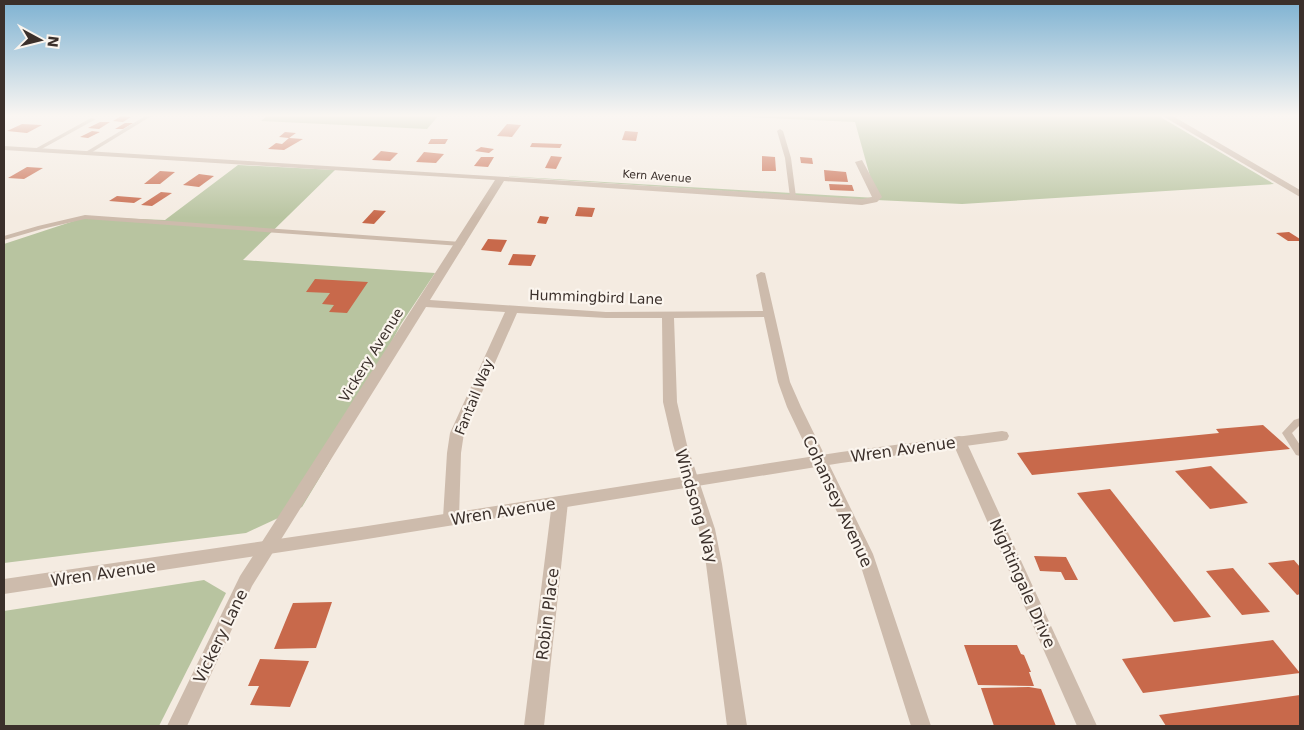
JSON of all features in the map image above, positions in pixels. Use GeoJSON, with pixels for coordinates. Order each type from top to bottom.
{"type":"FeatureCollection","features":[{"type":"Feature","properties":{"kind":"street","name":"Kern Avenue"},"geometry":{"type":"LineString","coordinates":[[21,149],[862,202],[874,200],[877,197],[875,189],[859,162]]}},
{"type":"Feature","properties":{"kind":"street"},"geometry":{"type":"LineString","coordinates":[[1223,149],[1300,194]]}},
{"type":"Feature","properties":{"kind":"street","name":"Vickery Avenue"},"geometry":{"type":"LineString","coordinates":[[267,548],[501,178]]}},
{"type":"Feature","properties":{"kind":"street","name":"Cohansey Avenue"},"geometry":{"type":"LineString","coordinates":[[761,275],[784,382],[864,554],[921,726]]}},
{"type":"Feature","properties":{"kind":"street","name":"Hummingbird Lane"},"geometry":{"type":"LineString","coordinates":[[421,303],[606,315],[769,314]]}},
{"type":"Feature","properties":{"kind":"street","name":"Fantail Way"},"geometry":{"type":"LineString","coordinates":[[451,518],[454,453],[457,433],[512,310]]}},
{"type":"Feature","properties":{"kind":"street","name":"Windsong Way"},"geometry":{"type":"LineString","coordinates":[[668,314],[670,402],[691,481],[707,528],[714,564],[737,726]]}},
{"type":"Feature","properties":{"kind":"street","name":"Wren Avenue"},"geometry":{"type":"LineString","coordinates":[[4,587],[267,548],[820,460],[1002,436]]}},
{"type":"Feature","properties":{"kind":"street","name":"Nightingale Drive"},"geometry":{"type":"LineString","coordinates":[[959,441],[1087,726]]}},
{"type":"Feature","properties":{"kind":"street","name":"Robin Place"},"geometry":{"type":"LineString","coordinates":[[534,726],[560,502]]}},
{"type":"Feature","properties":{"kind":"street","name":"Vickery Lane"},"geometry":{"type":"LineString","coordinates":[[177,726],[246,581],[267,548]]}},
{"type":"Feature","properties":{"kind":"lane"},"geometry":{"type":"LineString","coordinates":[[87,153],[94,149]]}},
{"type":"Feature","properties":{"kind":"lane"},"geometry":{"type":"LineString","coordinates":[[785,149],[793,197]]}},
{"type":"Feature","properties":{"kind":"lane"},"geometry":{"type":"LineString","coordinates":[[4,238],[40,227],[85,217],[461,244]]}},
{"type":"Feature","properties":{"kind":"lane"},"geometry":{"type":"LineString","coordinates":[[1300,421],[1287,433],[1300,452]]}},
{"type":"Feature","properties":{"kind":"green space"},"geometry":{"type":"Polygon","coordinates":[[[862,149],[1215,149],[1274,184],[962,204],[812,197],[502,176],[876,198],[862,149]]]}},
{"type":"Feature","properties":{"kind":"green space"},"geometry":{"type":"Polygon","coordinates":[[[238,165],[335,170],[243,260],[435,273],[401,324],[328,464],[302,507],[246,533],[4,563],[4,244],[86,217],[165,220],[238,165]]]}},
{"type":"Feature","properties":{"kind":"green space"},"geometry":{"type":"Polygon","coordinates":[[[204,580],[226,593],[159,726],[4,726],[4,611],[204,580]]]}},
{"type":"Feature","properties":{"kind":"building"},"geometry":{"type":"Polygon","coordinates":[[[478,149],[494,149],[489,153],[475,151],[478,149]]]}},
{"type":"Feature","properties":{"kind":"building"},"geometry":{"type":"Polygon","coordinates":[[[381,151],[398,153],[390,161],[372,160],[381,151]]]}},
{"type":"Feature","properties":{"kind":"building"},"geometry":{"type":"Polygon","coordinates":[[[424,152],[444,154],[436,163],[416,162],[424,152]]]}},
{"type":"Feature","properties":{"kind":"building"},"geometry":{"type":"Polygon","coordinates":[[[551,156],[562,157],[556,169],[545,168],[551,156]]]}},
{"type":"Feature","properties":{"kind":"building"},"geometry":{"type":"Polygon","coordinates":[[[762,156],[775,157],[776,171],[762,171],[762,156]]]}},
{"type":"Feature","properties":{"kind":"building"},"geometry":{"type":"Polygon","coordinates":[[[481,157],[494,157],[488,167],[474,166],[481,157]]]}},
{"type":"Feature","properties":{"kind":"building"},"geometry":{"type":"Polygon","coordinates":[[[800,157],[812,158],[813,164],[801,163],[800,157]]]}},
{"type":"Feature","properties":{"kind":"building"},"geometry":{"type":"Polygon","coordinates":[[[27,167],[43,168],[24,179],[8,178],[27,167]]]}},
{"type":"Feature","properties":{"kind":"building"},"geometry":{"type":"Polygon","coordinates":[[[824,170],[846,172],[848,182],[825,181],[824,170]]]}},
{"type":"Feature","properties":{"kind":"building"},"geometry":{"type":"Polygon","coordinates":[[[160,171],[175,172],[160,184],[144,184],[160,171]]]}},
{"type":"Feature","properties":{"kind":"building"},"geometry":{"type":"Polygon","coordinates":[[[199,174],[214,176],[199,187],[183,185],[199,174]]]}},
{"type":"Feature","properties":{"kind":"building"},"geometry":{"type":"Polygon","coordinates":[[[829,184],[852,185],[854,191],[830,190],[829,184]]]}},
{"type":"Feature","properties":{"kind":"building"},"geometry":{"type":"Polygon","coordinates":[[[161,192],[172,193],[152,206],[141,205],[161,192]]]}},
{"type":"Feature","properties":{"kind":"building"},"geometry":{"type":"Polygon","coordinates":[[[117,196],[142,198],[134,203],[109,201],[117,196]]]}},
{"type":"Feature","properties":{"kind":"building"},"geometry":{"type":"Polygon","coordinates":[[[578,207],[595,208],[592,217],[575,216],[578,207]]]}},
{"type":"Feature","properties":{"kind":"building"},"geometry":{"type":"Polygon","coordinates":[[[374,210],[386,211],[374,224],[362,223],[374,210]]]}},
{"type":"Feature","properties":{"kind":"building"},"geometry":{"type":"Polygon","coordinates":[[[540,216],[549,217],[546,224],[537,223],[540,216]]]}},
{"type":"Feature","properties":{"kind":"building"},"geometry":{"type":"Polygon","coordinates":[[[1289,232],[1300,239],[1300,241],[1288,241],[1276,233],[1289,232]]]}},
{"type":"Feature","properties":{"kind":"building"},"geometry":{"type":"Polygon","coordinates":[[[488,239],[507,240],[501,252],[481,250],[488,239]]]}},
{"type":"Feature","properties":{"kind":"building"},"geometry":{"type":"Polygon","coordinates":[[[513,254],[536,255],[531,266],[508,265],[513,254]]]}},
{"type":"Feature","properties":{"kind":"building"},"geometry":{"type":"Polygon","coordinates":[[[315,279],[368,282],[347,313],[329,312],[334,305],[322,304],[330,293],[306,292],[315,279]]]}},
{"type":"Feature","properties":{"kind":"building"},"geometry":{"type":"Polygon","coordinates":[[[1263,425],[1290,449],[1032,475],[1017,453],[1219,433],[1216,429],[1263,425]]]}},
{"type":"Feature","properties":{"kind":"building"},"geometry":{"type":"Polygon","coordinates":[[[1211,466],[1248,503],[1210,509],[1175,471],[1211,466]]]}},
{"type":"Feature","properties":{"kind":"building"},"geometry":{"type":"Polygon","coordinates":[[[1110,489],[1211,617],[1174,622],[1077,493],[1110,489]]]}},
{"type":"Feature","properties":{"kind":"building"},"geometry":{"type":"Polygon","coordinates":[[[1034,556],[1066,557],[1078,580],[1065,580],[1061,572],[1040,571],[1034,556]]]}},
{"type":"Feature","properties":{"kind":"building"},"geometry":{"type":"Polygon","coordinates":[[[1294,560],[1300,567],[1300,594],[1297,595],[1268,563],[1294,560]]]}},
{"type":"Feature","properties":{"kind":"building"},"geometry":{"type":"Polygon","coordinates":[[[1233,568],[1270,612],[1242,615],[1206,571],[1233,568]]]}},
{"type":"Feature","properties":{"kind":"building"},"geometry":{"type":"Polygon","coordinates":[[[332,602],[316,648],[274,649],[293,603],[332,602]]]}},
{"type":"Feature","properties":{"kind":"building"},"geometry":{"type":"Polygon","coordinates":[[[1273,640],[1300,673],[1143,693],[1122,659],[1273,640]]]}},
{"type":"Feature","properties":{"kind":"building"},"geometry":{"type":"Polygon","coordinates":[[[964,645],[1017,645],[1021,654],[1024,655],[1034,686],[978,685],[964,645]]]}},
{"type":"Feature","properties":{"kind":"building"},"geometry":{"type":"Polygon","coordinates":[[[260,659],[309,661],[290,707],[250,705],[259,686],[248,686],[260,659]]]}},
{"type":"Feature","properties":{"kind":"building"},"geometry":{"type":"Polygon","coordinates":[[[1029,687],[1041,689],[1056,726],[994,726],[981,688],[1029,687]]]}},
{"type":"Feature","properties":{"kind":"building"},"geometry":{"type":"Polygon","coordinates":[[[1300,695],[1300,726],[1166,726],[1159,715],[1300,695]]]}}]}
